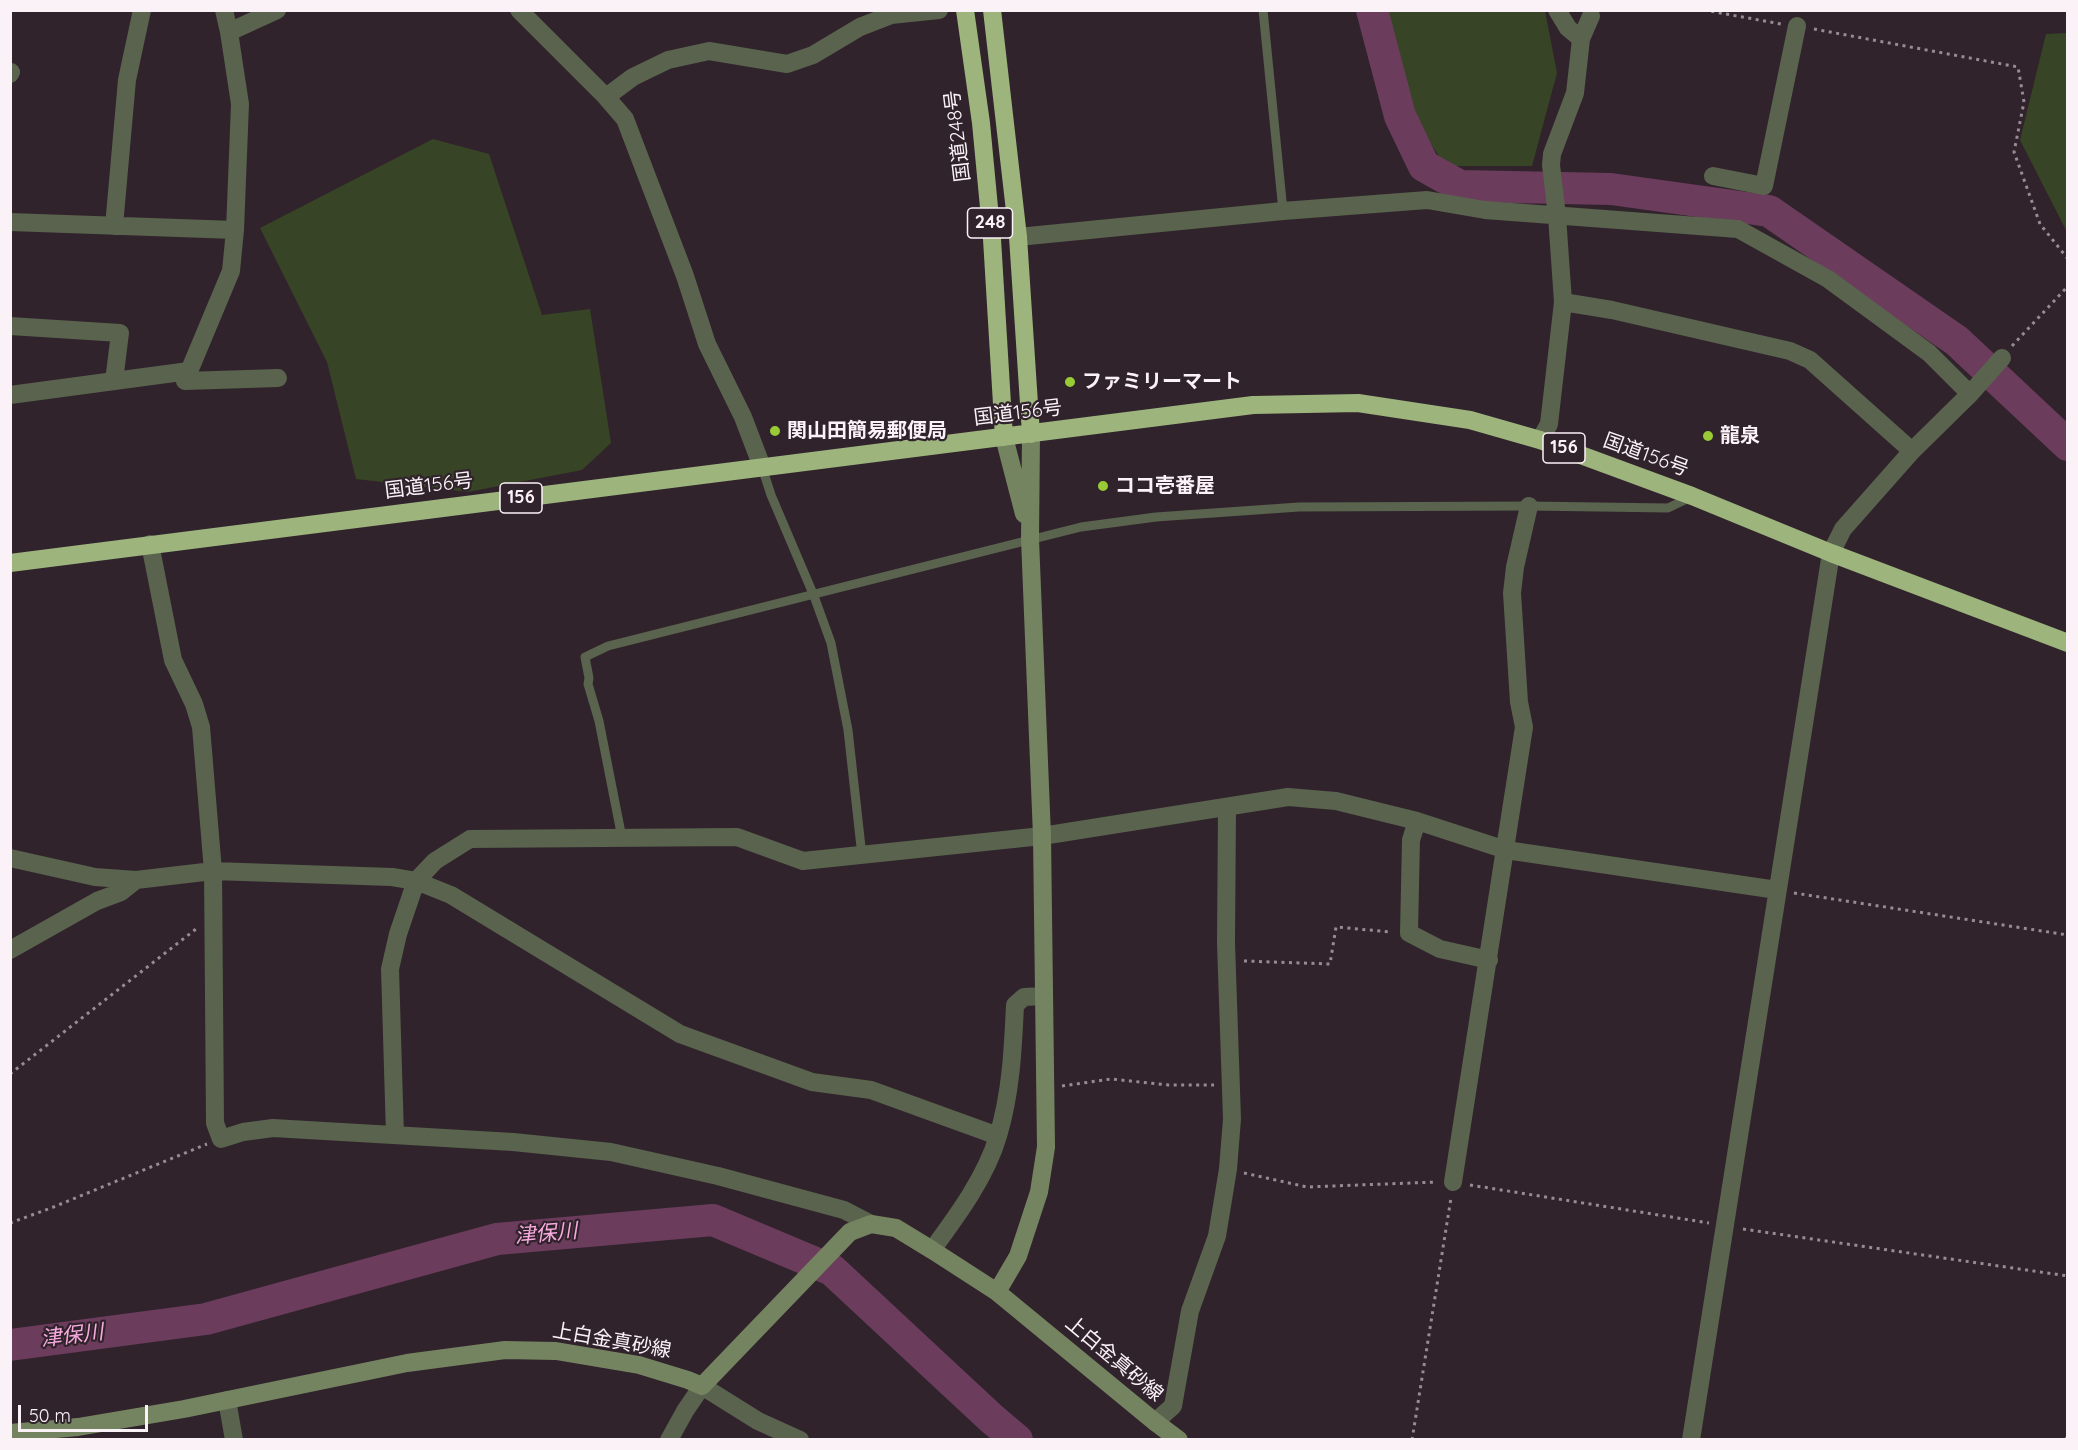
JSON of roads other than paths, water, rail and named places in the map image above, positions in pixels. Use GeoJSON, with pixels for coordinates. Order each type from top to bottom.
{"type":"FeatureCollection","features":[{"type":"Feature","properties":{"kind":"highway","name":"国道248号"},"geometry":{"type":"LineString","coordinates":[[965,10],[981,123],[992,239],[1004,437]]}},
{"type":"Feature","properties":{"kind":"highway","name":"248"},"geometry":{"type":"LineString","coordinates":[[992,10],[1018,237],[1031,434]]}},
{"type":"Feature","properties":{"kind":"highway","name":"国道156号"},"geometry":{"type":"LineString","coordinates":[[10,563],[1253,405],[1358,404],[1470,420],[1540,440],[1692,496],[1831,553],[2067,643]]}},
{"type":"Feature","properties":{"kind":"main road"},"geometry":{"type":"LineString","coordinates":[[998,1292],[1018,1256],[1039,1192],[1046,1147],[1042,836],[1030,539],[1031,434]]}},
{"type":"Feature","properties":{"kind":"main road"},"geometry":{"type":"LineString","coordinates":[[1004,437],[1030,539]]}},
{"type":"Feature","properties":{"kind":"main road"},"geometry":{"type":"LineString","coordinates":[[706,1382],[850,1232],[871,1224]]}},
{"type":"Feature","properties":{"kind":"main road","name":"上白金真砂線"},"geometry":{"type":"LineString","coordinates":[[871,1224],[896,1228],[998,1292],[1179,1440]]}},
{"type":"Feature","properties":{"kind":"main road","name":"上白金真砂線"},"geometry":{"type":"LineString","coordinates":[[10,1433],[78,1427],[227,1400],[407,1363],[505,1350],[556,1351],[639,1365],[688,1380],[706,1382]]}},
{"type":"Feature","properties":{"kind":"street"},"geometry":{"type":"LineString","coordinates":[[114,226],[127,80],[142,10]]}},
{"type":"Feature","properties":{"kind":"street"},"geometry":{"type":"LineString","coordinates":[[224,10],[230,32],[240,104],[231,271],[184,381],[278,378]]}},
{"type":"Feature","properties":{"kind":"street"},"geometry":{"type":"LineString","coordinates":[[230,32],[277,10]]}},
{"type":"Feature","properties":{"kind":"street"},"geometry":{"type":"LineString","coordinates":[[519,10],[625,119],[686,276],[707,344],[743,417],[762,467]]}},
{"type":"Feature","properties":{"kind":"street"},"geometry":{"type":"LineString","coordinates":[[606,97],[633,77],[668,60],[710,51],[787,63],[813,55],[860,27],[891,15],[939,10]]}},
{"type":"Feature","properties":{"kind":"street"},"geometry":{"type":"LineString","coordinates":[[1557,10],[1568,28],[1581,39]]}},
{"type":"Feature","properties":{"kind":"street"},"geometry":{"type":"LineString","coordinates":[[1540,440],[1549,424],[1563,302],[1551,165],[1552,154],[1575,93],[1581,39],[1591,16]]}},
{"type":"Feature","properties":{"kind":"street"},"geometry":{"type":"LineString","coordinates":[[1713,176],[1764,186],[1797,26]]}},
{"type":"Feature","properties":{"kind":"street"},"geometry":{"type":"LineString","coordinates":[[1018,237],[1283,211],[1427,200],[1485,210],[1556,212],[1738,229],[1828,279],[1929,353],[1973,391]]}},
{"type":"Feature","properties":{"kind":"street"},"geometry":{"type":"LineString","coordinates":[[10,222],[235,230]]}},
{"type":"Feature","properties":{"kind":"street"},"geometry":{"type":"LineString","coordinates":[[1563,302],[1612,310],[1790,351],[1810,360],[1911,451]]}},
{"type":"Feature","properties":{"kind":"street"},"geometry":{"type":"LineString","coordinates":[[10,326],[120,333],[114,381]]}},
{"type":"Feature","properties":{"kind":"street"},"geometry":{"type":"LineString","coordinates":[[1691,1440],[1831,553],[1843,529],[1911,451],[1973,391],[2002,358]]}},
{"type":"Feature","properties":{"kind":"street"},"geometry":{"type":"LineString","coordinates":[[10,395],[189,371]]}},
{"type":"Feature","properties":{"kind":"street"},"geometry":{"type":"LineString","coordinates":[[1453,1182],[1524,727],[1519,702],[1512,593],[1515,567],[1529,506]]}},
{"type":"Feature","properties":{"kind":"street"},"geometry":{"type":"LineString","coordinates":[[150,544],[173,660],[194,705],[201,727],[213,871],[215,1123],[221,1139],[243,1132],[273,1128],[513,1142],[611,1152],[718,1176],[844,1210],[871,1224]]}},
{"type":"Feature","properties":{"kind":"street"},"geometry":{"type":"LineString","coordinates":[[395,1135],[390,969],[398,934],[416,881],[435,861],[470,839],[736,837],[803,861],[1042,836],[1288,797],[1336,801],[1418,821],[1506,850],[1777,890]]}},
{"type":"Feature","properties":{"kind":"street"},"geometry":{"type":"LineString","coordinates":[[1155,1422],[1173,1406],[1190,1311],[1217,1236],[1228,1169],[1232,1086],[1227,961],[1227,808]]}},
{"type":"Feature","properties":{"kind":"street"},"geometry":{"type":"LineString","coordinates":[[1418,821],[1411,840],[1409,933],[1440,949],[1489,960]]}},
{"type":"Feature","properties":{"kind":"street"},"geometry":{"type":"LineString","coordinates":[[10,858],[95,877],[136,880],[213,871],[392,877],[416,881],[451,895],[680,1034],[812,1082],[871,1090],[998,1136]]}},
{"type":"Feature","properties":{"kind":"street"},"geometry":{"type":"LineString","coordinates":[[10,950],[97,901],[122,892],[136,880]]}},
{"type":"Feature","properties":{"kind":"street"},"geometry":{"type":"LineString","coordinates":[[932,1250],[974,1186],[991,1155],[998,1136],[1008,1093],[1015,1005],[1024,998],[1044,996]]}},
{"type":"Feature","properties":{"kind":"street"},"geometry":{"type":"LineString","coordinates":[[669,1440],[685,1411],[706,1382],[758,1421],[800,1440]]}},
{"type":"Feature","properties":{"kind":"street"},"geometry":{"type":"LineString","coordinates":[[227,1400],[234,1440]]}},
{"type":"Feature","properties":{"kind":"lane"},"geometry":{"type":"LineString","coordinates":[[1263,10],[1283,211]]}},
{"type":"Feature","properties":{"kind":"lane"},"geometry":{"type":"LineString","coordinates":[[762,467],[771,495],[831,643],[848,730],[862,856]]}},
{"type":"Feature","properties":{"kind":"lane"},"geometry":{"type":"LineString","coordinates":[[622,838],[588,684],[585,657],[608,646],[813,596],[1081,526],[1156,517],[1299,507],[1668,508],[1692,496]]}},
{"type":"Feature","properties":{"kind":"waterway"},"geometry":{"type":"LineString","coordinates":[[1372,10],[1400,116],[1424,166],[1460,186],[1611,189],[1769,211],[1957,341],[2068,445]]}},
{"type":"Feature","properties":{"kind":"waterway","name":"津保川"},"geometry":{"type":"LineString","coordinates":[[10,1345],[206,1319],[497,1239],[713,1220],[832,1270],[1017,1440]]}},
{"type":"Feature","properties":{"kind":"place","name":"ファミリーマート"},"geometry":{"type":"Point","coordinates":[1070,382]}},
{"type":"Feature","properties":{"kind":"place","name":"関山田簡易郵便局"},"geometry":{"type":"Point","coordinates":[775,431]}},
{"type":"Feature","properties":{"kind":"place","name":"龍泉"},"geometry":{"type":"Point","coordinates":[1708,436]}},
{"type":"Feature","properties":{"kind":"place","name":"ココ壱番屋"},"geometry":{"type":"Point","coordinates":[1103,486]}}]}
